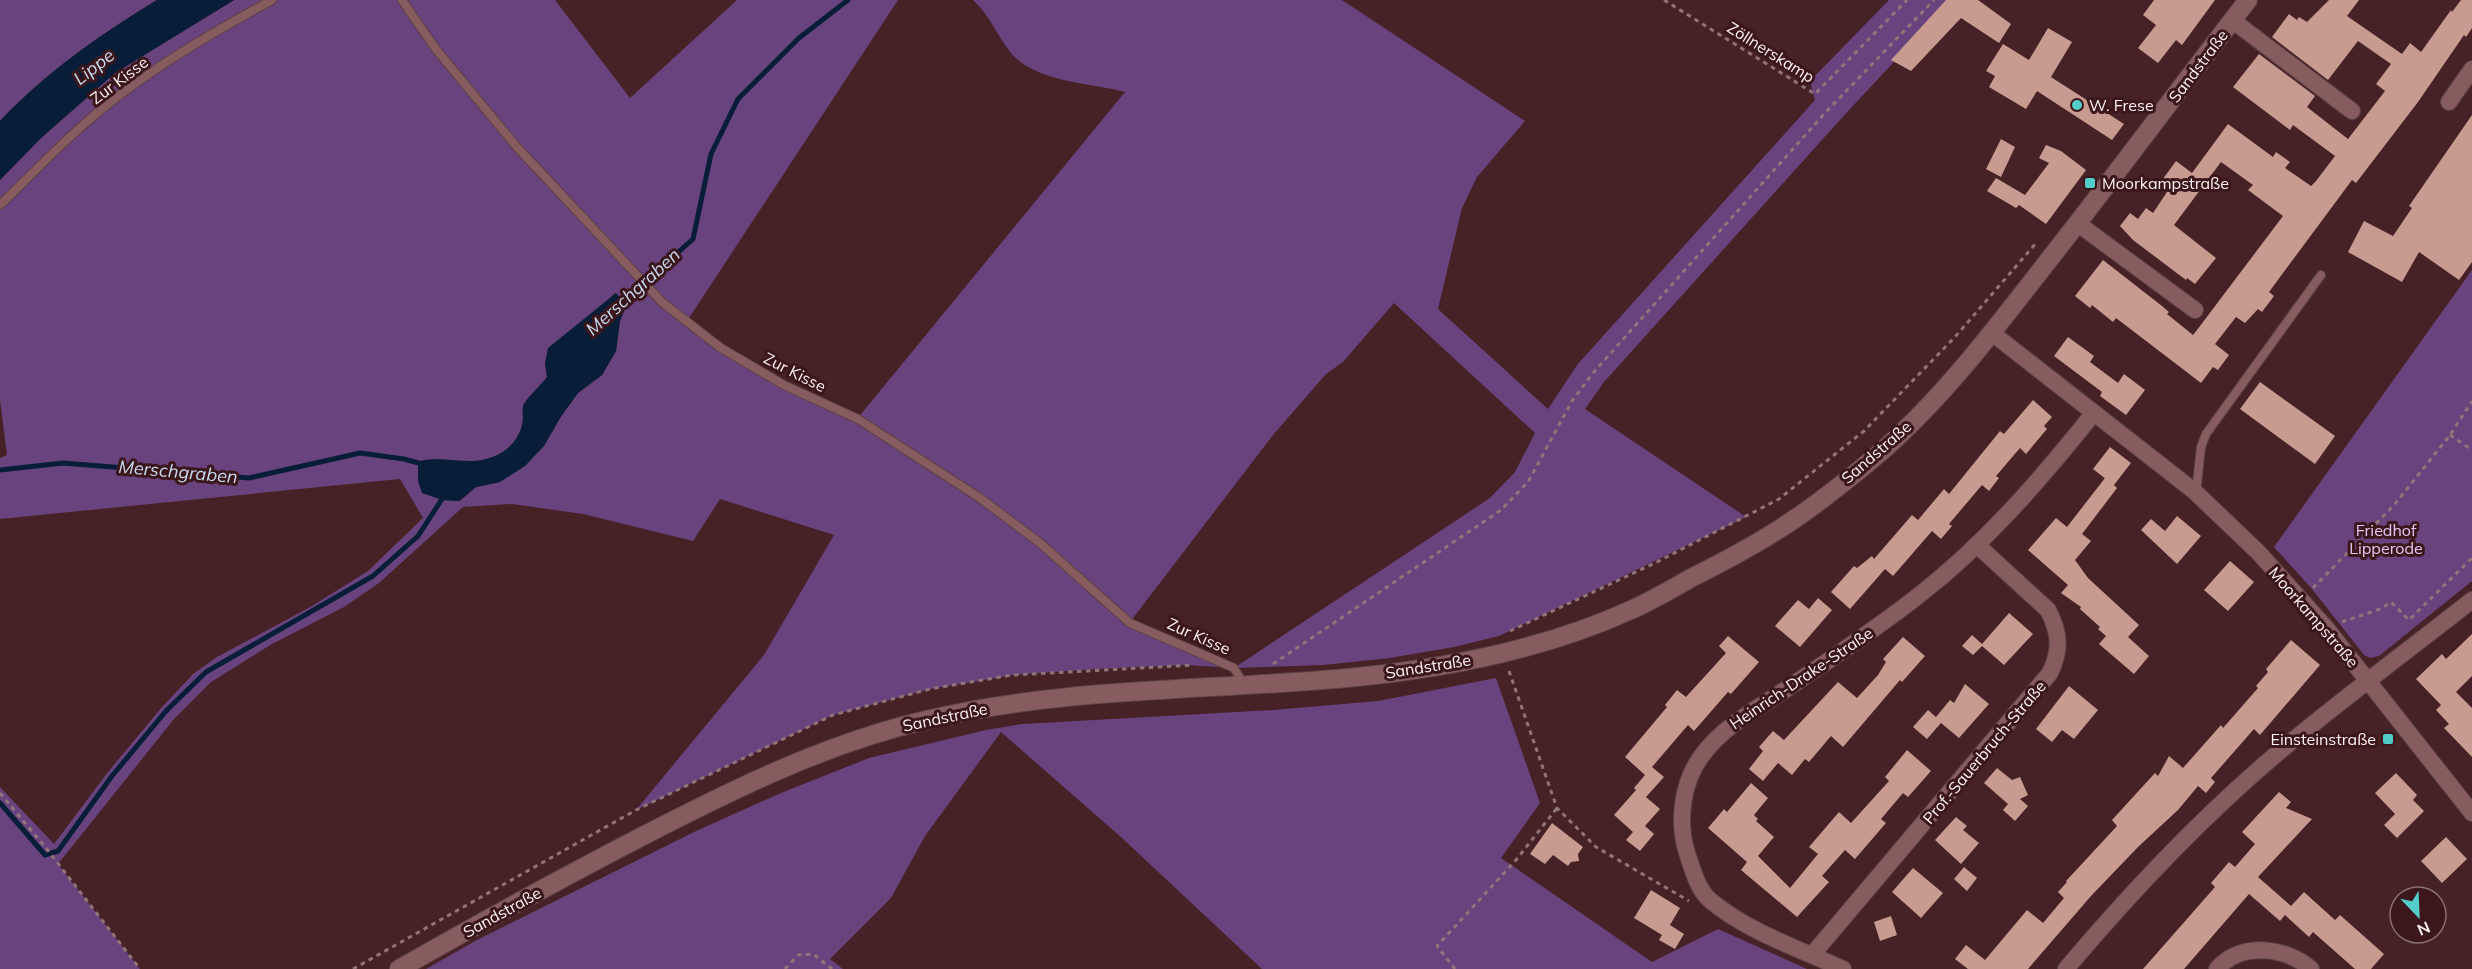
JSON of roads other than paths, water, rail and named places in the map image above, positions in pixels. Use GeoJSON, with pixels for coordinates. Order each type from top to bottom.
{"type":"FeatureCollection","features":[{"type":"Feature","properties":{"kind":"main road","name":"Sandstraße"},"geometry":{"type":"LineString","coordinates":[[399,969],[578,870],[707,803],[846,742],[923,721],[999,706],[1078,697],[1350,678],[1438,666],[1503,654],[1564,636],[1631,610],[1734,556],[1795,519],[1883,450],[1948,383],[1992,333],[2117,174],[2248,0]]}},
{"type":"Feature","properties":{"kind":"street"},"geometry":{"type":"LineString","coordinates":[[2232,20],[2352,111]]}},
{"type":"Feature","properties":{"kind":"street"},"geometry":{"type":"LineString","coordinates":[[2449,102],[2472,69]]}},
{"type":"Feature","properties":{"kind":"street"},"geometry":{"type":"LineString","coordinates":[[2077,223],[2195,310]]}},
{"type":"Feature","properties":{"kind":"street","name":"Moorkampstraße"},"geometry":{"type":"LineString","coordinates":[[1992,333],[2196,493],[2259,553],[2327,629],[2472,813]]}},
{"type":"Feature","properties":{"kind":"street","name":"Heinrich-Drake-Straße"},"geometry":{"type":"LineString","coordinates":[[1844,969],[1740,923],[1708,899],[1694,874],[1683,842],[1682,817],[1686,787],[1702,756],[1725,730],[1842,651],[1918,596],[1977,544],[2037,484],[2093,414]]}},
{"type":"Feature","properties":{"kind":"street","name":"Prof.-Sauerbruch-Straße"},"geometry":{"type":"LineString","coordinates":[[1812,955],[2050,673],[2057,658],[2059,638],[2048,610],[1977,544]]}},
{"type":"Feature","properties":{"kind":"street"},"geometry":{"type":"LineString","coordinates":[[2066,969],[2107,920],[2213,812],[2295,738],[2472,600]]}},
{"type":"Feature","properties":{"kind":"street"},"geometry":{"type":"LineString","coordinates":[[2217,969],[2240,954],[2263,949],[2283,952],[2303,962],[2311,969]]}},
{"type":"Feature","properties":{"kind":"lane","name":"Zur Kisse"},"geometry":{"type":"LineString","coordinates":[[0,205],[116,97],[162,66],[272,0]]}},
{"type":"Feature","properties":{"kind":"lane","name":"Zur Kisse"},"geometry":{"type":"LineString","coordinates":[[402,0],[435,48],[516,146],[663,303],[721,348],[784,385],[858,419],[980,498],[1040,543],[1130,622],[1234,668],[1245,685]]}},
{"type":"Feature","properties":{"kind":"lane"},"geometry":{"type":"LineString","coordinates":[[2196,493],[2200,447],[2206,434],[2321,275]]}},
{"type":"Feature","properties":{"kind":"water","name":"Lippe"},"geometry":{"type":"Polygon","coordinates":[[[157,0],[234,0],[115,73],[41,138],[0,180],[0,121],[17,103],[74,55],[157,0]]]}},
{"type":"Feature","properties":{"kind":"water"},"geometry":{"type":"Polygon","coordinates":[[[616,293],[627,304],[620,321],[616,351],[602,375],[578,393],[544,446],[525,466],[500,482],[476,487],[459,501],[442,500],[422,493],[418,481],[418,462],[431,459],[482,460],[497,455],[510,446],[522,425],[524,403],[547,377],[545,363],[548,348],[616,293]]]}},
{"type":"Feature","properties":{"kind":"waterway","name":"Merschgraben"},"geometry":{"type":"LineString","coordinates":[[620,304],[693,239],[711,154],[738,99],[799,38],[848,0]]}},
{"type":"Feature","properties":{"kind":"waterway","name":"Merschgraben"},"geometry":{"type":"LineString","coordinates":[[0,470],[63,463],[249,478],[360,453],[422,464]]}},
{"type":"Feature","properties":{"kind":"waterway"},"geometry":{"type":"LineString","coordinates":[[0,803],[45,855],[58,851],[112,776],[166,711],[206,672],[373,576],[418,536],[444,496]]}},
{"type":"Feature","properties":{"kind":"place","name":"W. Frese"},"geometry":{"type":"Point","coordinates":[2077,105]}},
{"type":"Feature","properties":{"kind":"place","name":"Moorkampstraße"},"geometry":{"type":"Point","coordinates":[2090,183]}},
{"type":"Feature","properties":{"kind":"place","name":"Einsteinstraße"},"geometry":{"type":"Point","coordinates":[2388,739]}},
{"type":"Feature","properties":{"kind":"park label","name":"Friedhof Lipperode"},"geometry":{"type":"Point","coordinates":[2386,539]}}]}
